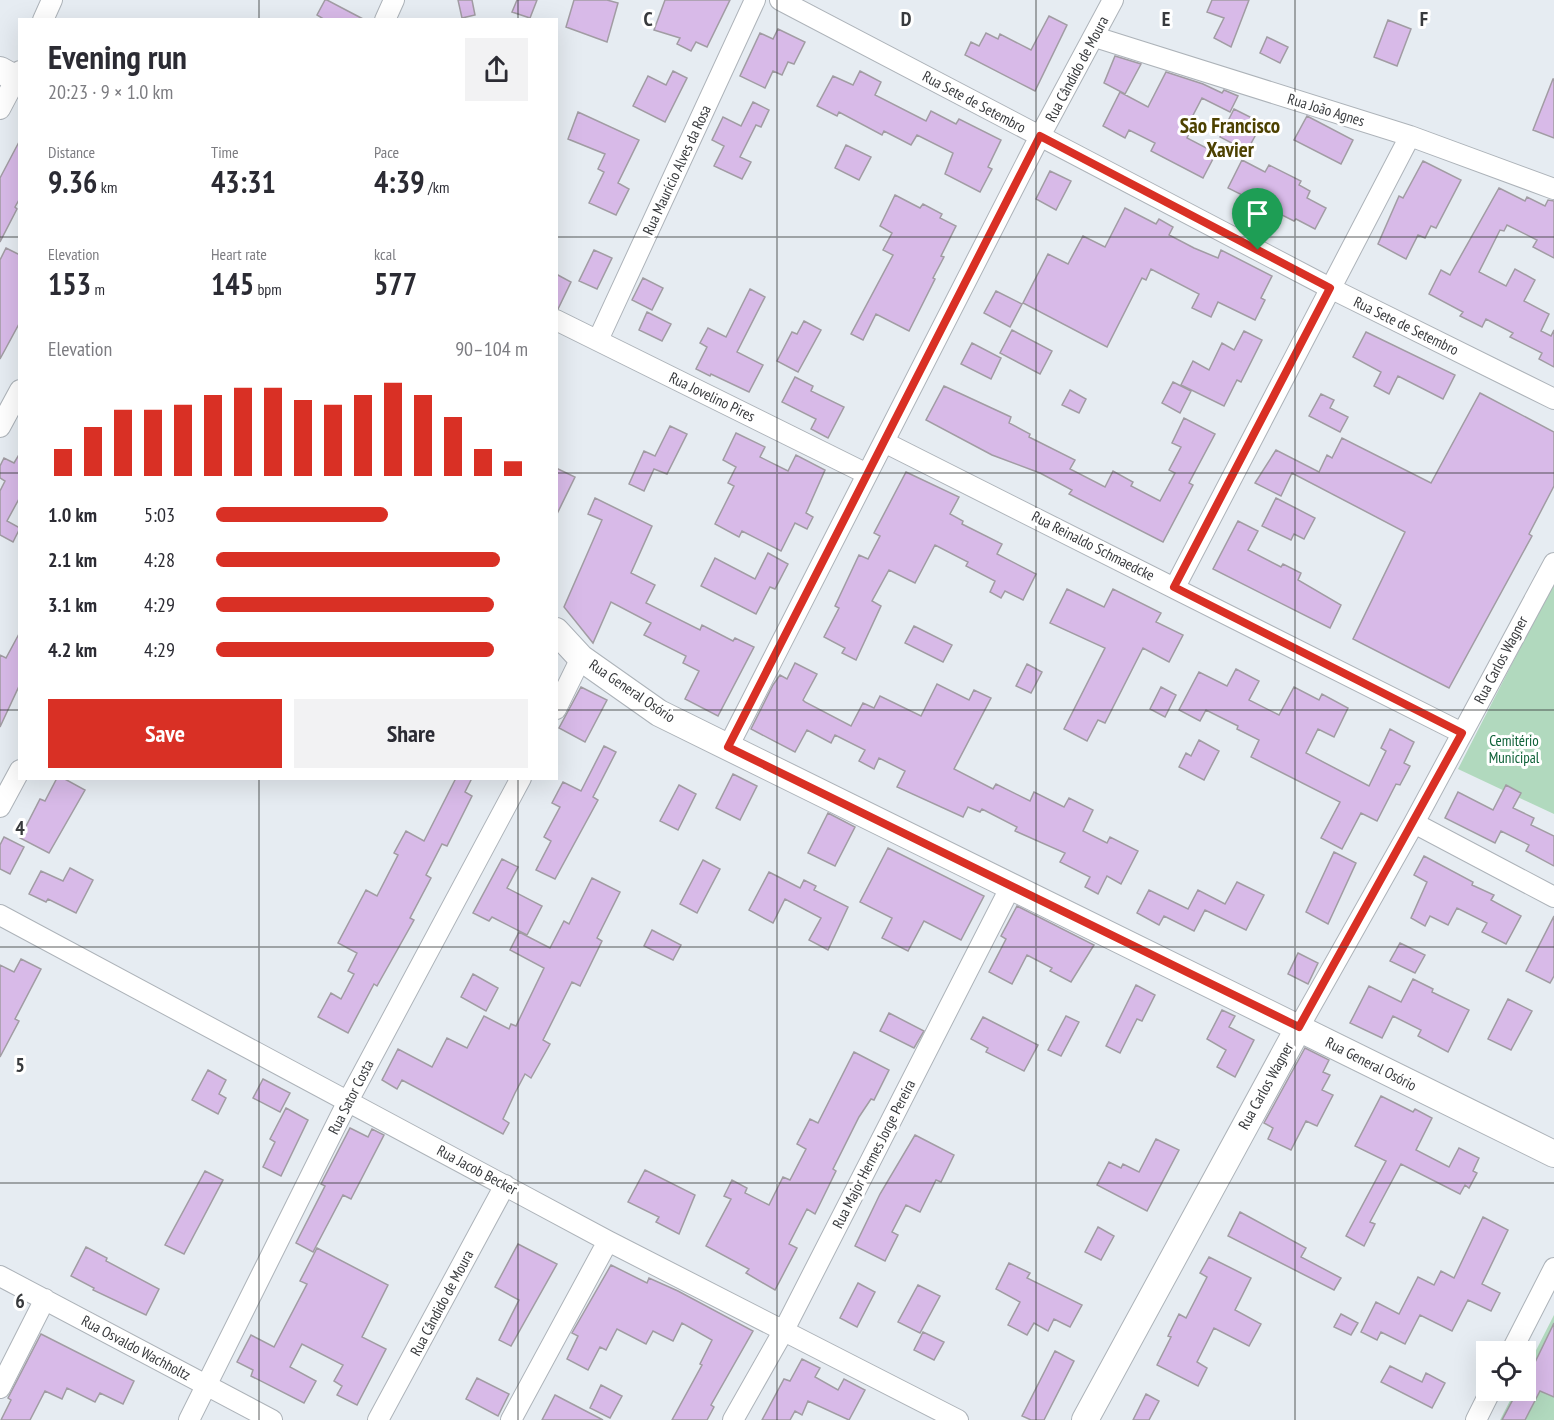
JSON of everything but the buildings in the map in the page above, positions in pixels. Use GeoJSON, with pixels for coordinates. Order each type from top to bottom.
{"type":"FeatureCollection","features":[{"type":"Feature","properties":{"kind":"main road","name":"Rua General Osório"},"geometry":{"type":"LineString","coordinates":[[558,633],[581,658],[659,713],[1554,1154]]}},
{"type":"Feature","properties":{"kind":"main road","name":"Rua Carlos Wagner"},"geometry":{"type":"LineString","coordinates":[[1084,1420],[1299,1027]]}},
{"type":"Feature","properties":{"kind":"street"},"geometry":{"type":"LineString","coordinates":[[44,18],[52,0]]}},
{"type":"Feature","properties":{"kind":"street"},"geometry":{"type":"LineString","coordinates":[[386,18],[394,0]]}},
{"type":"Feature","properties":{"kind":"street","name":"Rua Maurício Alves da Rosa"},"geometry":{"type":"LineString","coordinates":[[598,340],[755,0]]}},
{"type":"Feature","properties":{"kind":"street","name":"Rua Sete de Setembro"},"geometry":{"type":"LineString","coordinates":[[780,0],[1330,288],[1554,399]]}},
{"type":"Feature","properties":{"kind":"street","name":"Rua Cândido de Moura"},"geometry":{"type":"LineString","coordinates":[[728,747],[1040,136],[1113,0]]}},
{"type":"Feature","properties":{"kind":"street","name":"Rua João Agnes"},"geometry":{"type":"LineString","coordinates":[[1095,37],[1410,136],[1554,189]]}},
{"type":"Feature","properties":{"kind":"street"},"geometry":{"type":"LineString","coordinates":[[0,109],[14,75]]}},
{"type":"Feature","properties":{"kind":"street"},"geometry":{"type":"LineString","coordinates":[[1174,587],[1410,136]]}},
{"type":"Feature","properties":{"kind":"street","name":"Rua Jovelino Pires"},"geometry":{"type":"LineString","coordinates":[[558,321],[867,474]]}},
{"type":"Feature","properties":{"kind":"street"},"geometry":{"type":"LineString","coordinates":[[0,427],[18,394]]}},
{"type":"Feature","properties":{"kind":"street","name":"Rua Reinaldo Schmaedcke"},"geometry":{"type":"LineString","coordinates":[[884,442],[1462,733]]}},
{"type":"Feature","properties":{"kind":"street","name":"Rua Carlos Wagner"},"geometry":{"type":"LineString","coordinates":[[1299,1027],[1414,823],[1554,563]]}},
{"type":"Feature","properties":{"kind":"street"},"geometry":{"type":"LineString","coordinates":[[558,704],[581,658]]}},
{"type":"Feature","properties":{"kind":"street"},"geometry":{"type":"LineString","coordinates":[[0,807],[18,774]]}},
{"type":"Feature","properties":{"kind":"street","name":"Rua Sator Costa"},"geometry":{"type":"LineString","coordinates":[[189,1420],[348,1101],[520,780]]}},
{"type":"Feature","properties":{"kind":"street"},"geometry":{"type":"LineString","coordinates":[[1414,823],[1554,897]]}},
{"type":"Feature","properties":{"kind":"street","name":"Rua Major Hermes Jorge Pereira"},"geometry":{"type":"LineString","coordinates":[[733,1420],[783,1330],[1011,886]]}},
{"type":"Feature","properties":{"kind":"street","name":"Rua Jacob Becker"},"geometry":{"type":"LineString","coordinates":[[0,915],[608,1240],[958,1420]]}},
{"type":"Feature","properties":{"kind":"street","name":"Rua Cândido de Moura"},"geometry":{"type":"LineString","coordinates":[[378,1420],[505,1185]]}},
{"type":"Feature","properties":{"kind":"street"},"geometry":{"type":"LineString","coordinates":[[512,1420],[608,1240]]}},
{"type":"Feature","properties":{"kind":"street"},"geometry":{"type":"LineString","coordinates":[[1517,1341],[1554,1268]]}},
{"type":"Feature","properties":{"kind":"street","name":"Rua Osvaldo Wachholtz"},"geometry":{"type":"LineString","coordinates":[[0,1276],[272,1420]]}},
{"type":"Feature","properties":{"kind":"street"},"geometry":{"type":"LineString","coordinates":[[0,1388],[45,1299]]}},
{"type":"Feature","properties":{"kind":"street"},"geometry":{"type":"LineString","coordinates":[[1476,1420],[1486,1401]]}},
{"type":"Feature","properties":{"kind":"green space","name":"Cemitério Municipal"},"geometry":{"type":"Polygon","coordinates":[[[1554,582],[1554,814],[1458,769],[1554,582]]]}},
{"type":"Feature","properties":{"kind":"green space"},"geometry":{"type":"Polygon","coordinates":[[[1554,1315],[1554,1420],[1500,1420],[1510,1401],[1536,1401],[1536,1350],[1554,1315]]]}},
{"type":"Feature","properties":{"kind":"district","name":"São Francisco Xavier"},"geometry":{"type":"Point","coordinates":[1230,138]}},
{"type":"Feature","properties":{"kind":"route"},"geometry":{"type":"LineString","coordinates":[[1040,136],[1258,250],[1330,288],[1174,587],[1462,733],[1299,1027],[728,747],[1040,136]]}}]}
